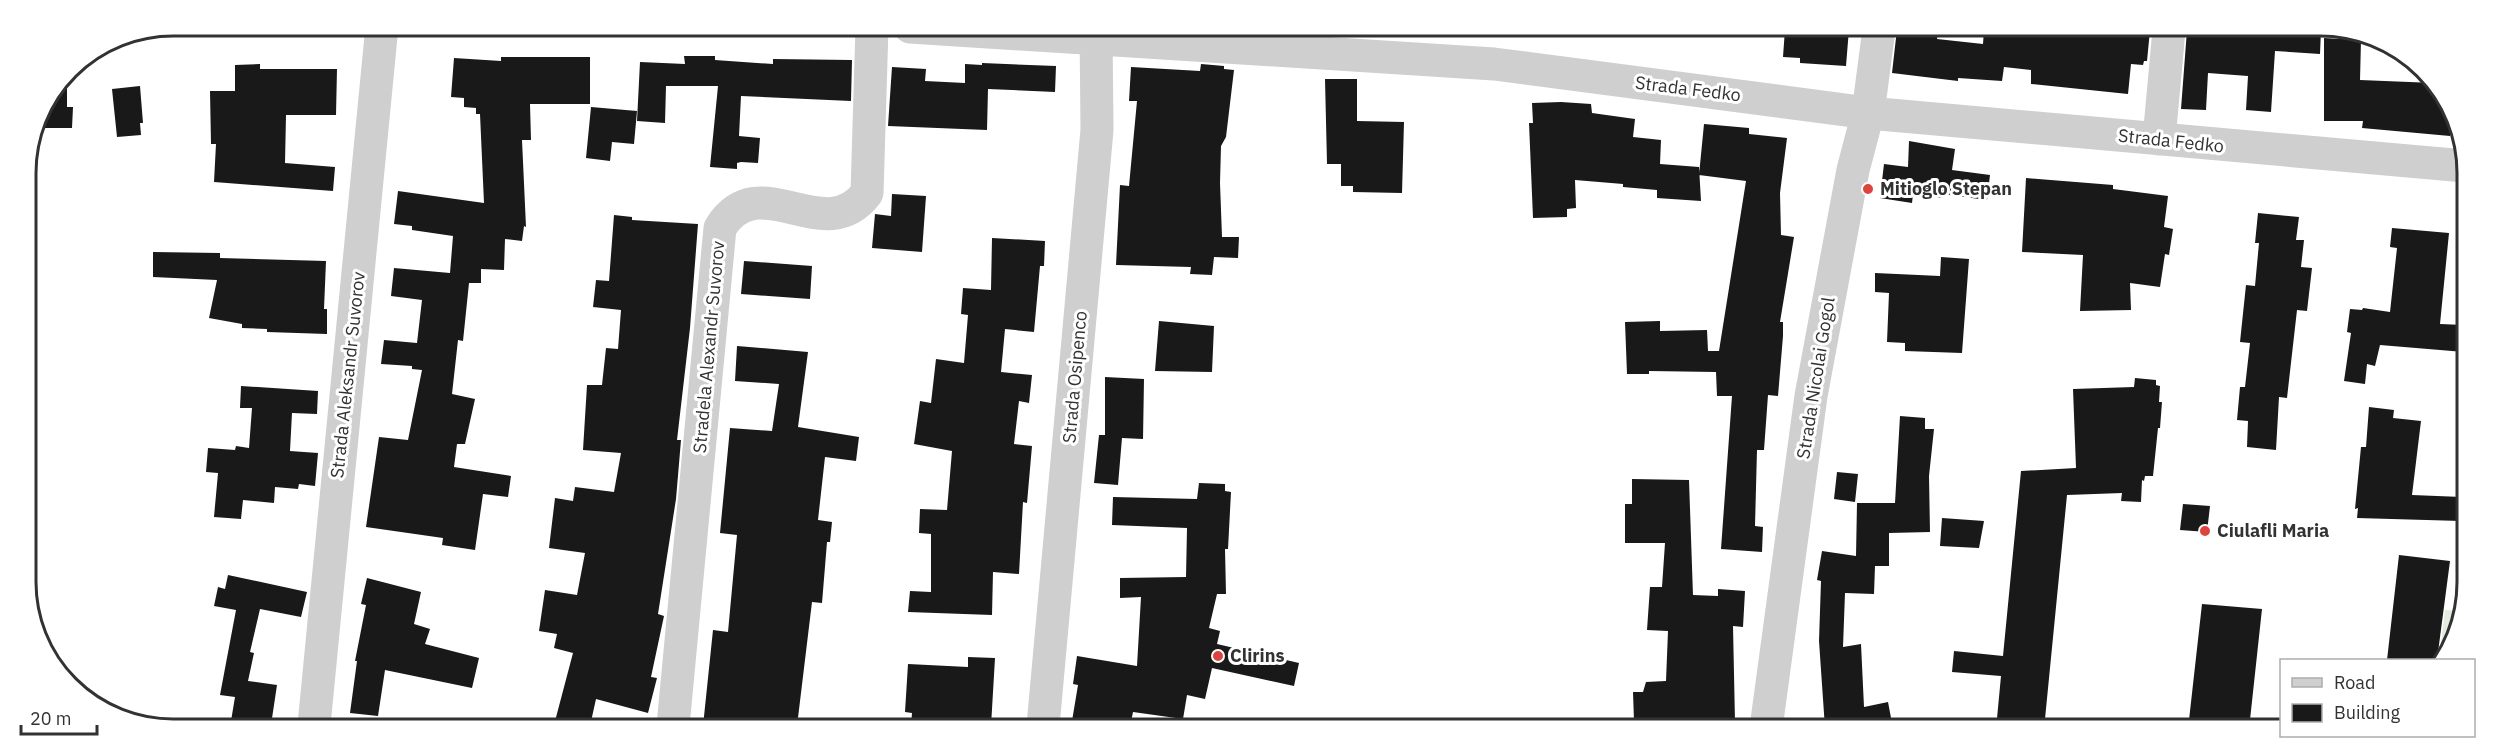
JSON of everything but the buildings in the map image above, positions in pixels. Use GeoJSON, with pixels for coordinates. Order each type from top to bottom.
{"type":"FeatureCollection","features":[{"type":"Feature","properties":{"kind":"street","name":"Strada Aleksandr Suvorov"},"geometry":{"type":"LineString","coordinates":[[315,719],[381,36]]}},
{"type":"Feature","properties":{"kind":"street","name":"Stradela Alexandr Suvorov"},"geometry":{"type":"LineString","coordinates":[[674,719],[720,228],[727,215],[740,206],[753,203],[773,204],[826,214],[844,213],[857,206],[867,192],[872,36]]}},
{"type":"Feature","properties":{"kind":"street","name":"Strada Osipenco"},"geometry":{"type":"LineString","coordinates":[[1045,719],[1097,130],[1096,36]]}},
{"type":"Feature","properties":{"kind":"street","name":"Strada Fedko"},"geometry":{"type":"LineString","coordinates":[[1146,36],[1494,64],[1868,113],[2457,165]]}},
{"type":"Feature","properties":{"kind":"street","name":"Strada Nicolai Gogol"},"geometry":{"type":"LineString","coordinates":[[1767,719],[1811,396],[1852,170],[1868,113],[1878,36]]}},
{"type":"Feature","properties":{"kind":"street"},"geometry":{"type":"LineString","coordinates":[[2159,139],[2168,36]]}},
{"type":"Feature","properties":{"kind":"shaded area"},"geometry":{"type":"Polygon","coordinates":[[[2445,610],[2454,610],[2447,635],[2440,649],[2445,610]]]}},
{"type":"Feature","properties":{"kind":"place","name":"Mitioglo Stepan"},"geometry":{"type":"Point","coordinates":[1868,189]}},
{"type":"Feature","properties":{"kind":"place","name":"Ciulafli Maria"},"geometry":{"type":"Point","coordinates":[2205,531]}},
{"type":"Feature","properties":{"kind":"place","name":"Clirins"},"geometry":{"type":"Point","coordinates":[1218,656]}}]}
